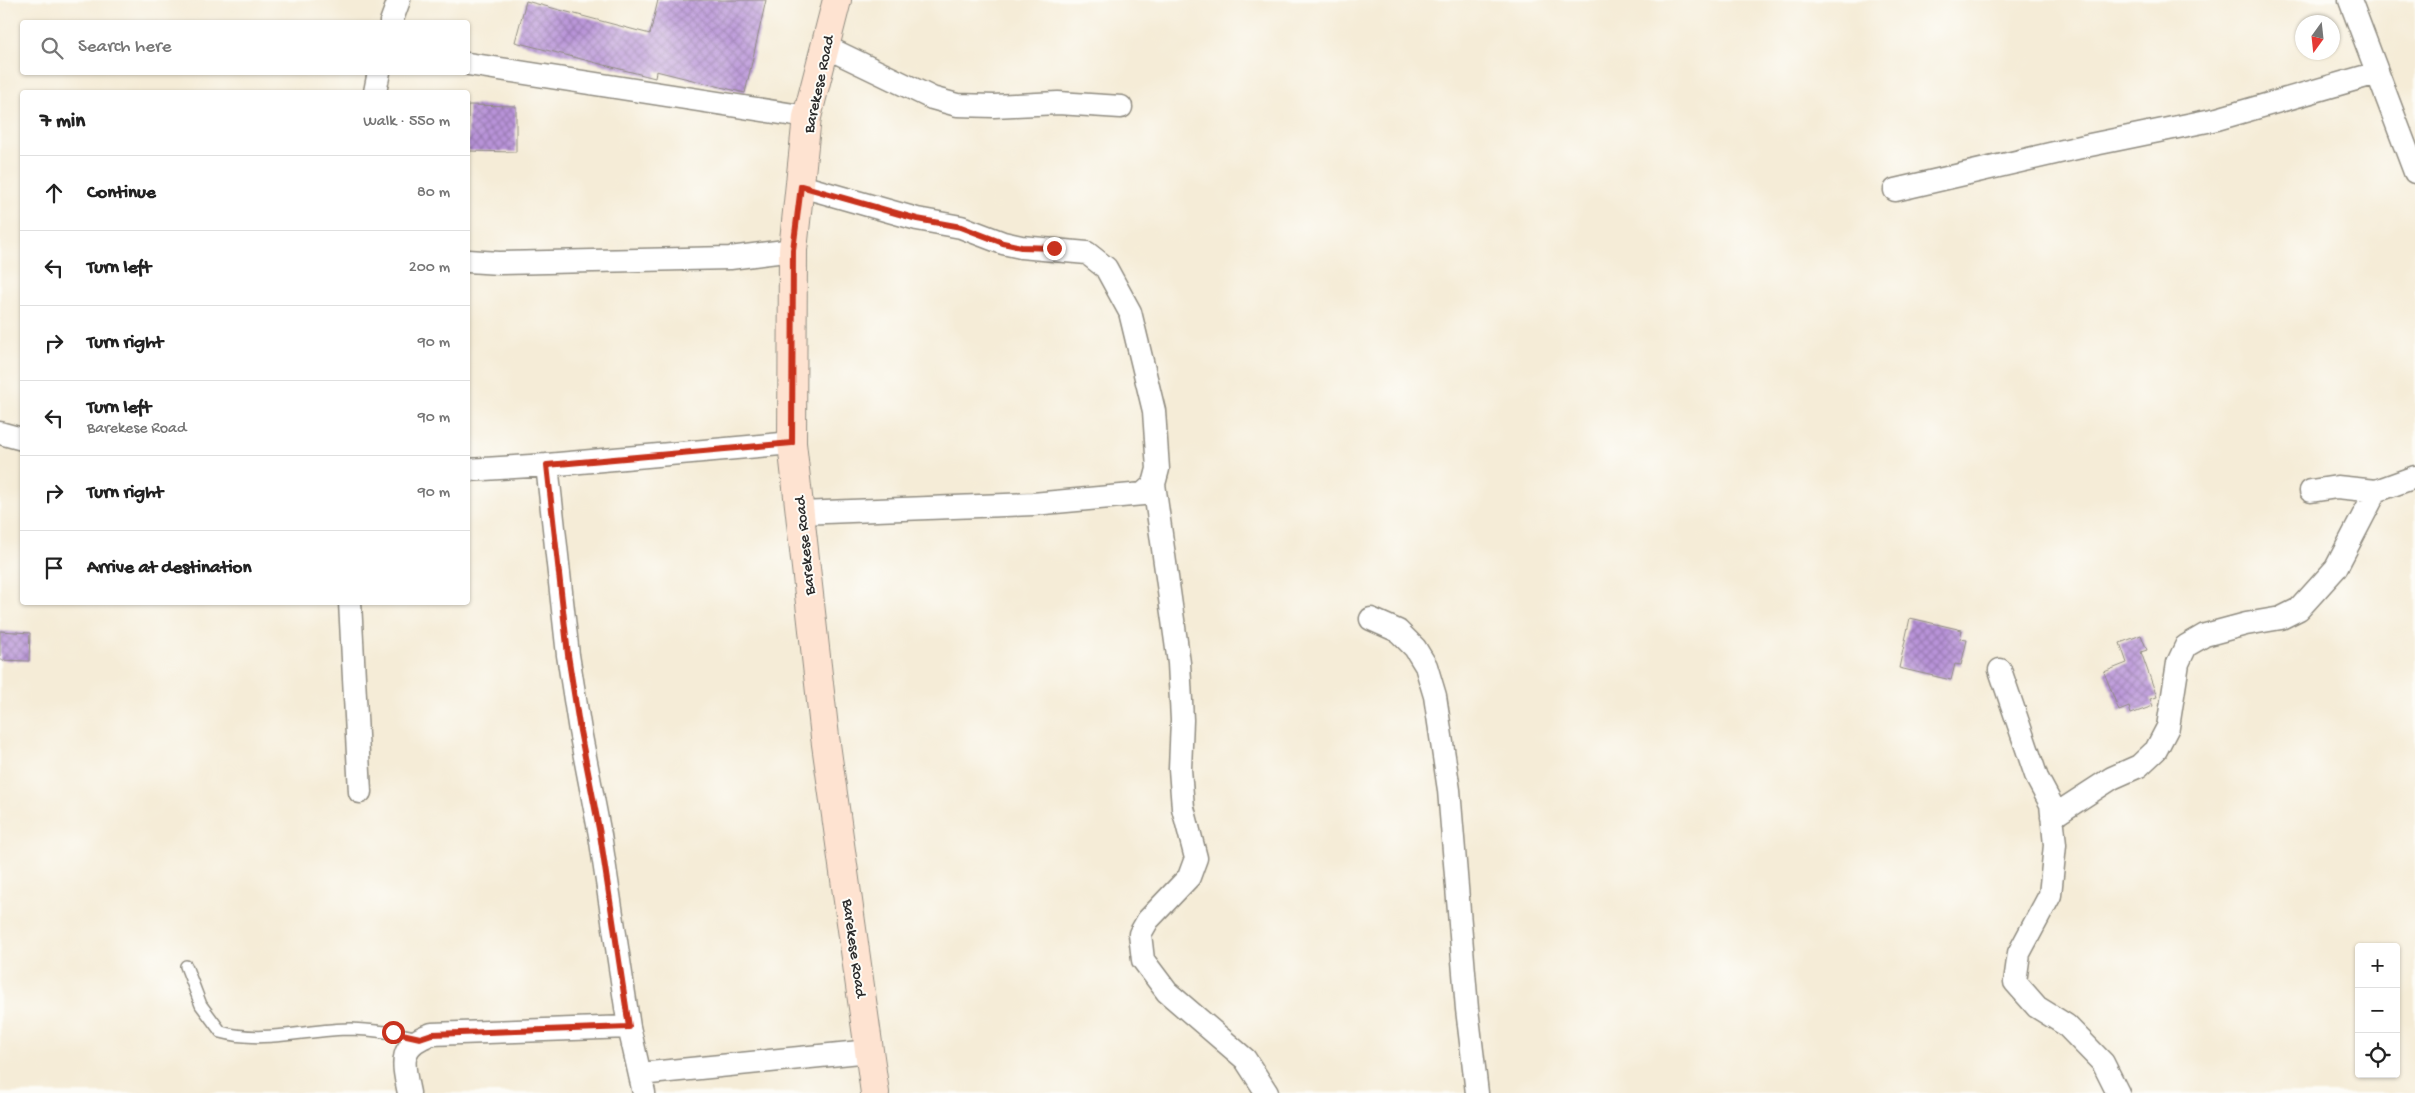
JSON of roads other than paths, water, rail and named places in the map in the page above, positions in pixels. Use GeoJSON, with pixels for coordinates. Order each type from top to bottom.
{"type":"FeatureCollection","features":[{"type":"Feature","properties":{"kind":"main road","name":"Barekese Road"},"geometry":{"type":"LineString","coordinates":[[837,0],[807,117],[793,250],[792,443],[825,737],[875,1093]]}},
{"type":"Feature","properties":{"kind":"street"},"geometry":{"type":"LineString","coordinates":[[392,20],[399,0]]}},
{"type":"Feature","properties":{"kind":"street"},"geometry":{"type":"LineString","coordinates":[[2350,0],[2415,172]]}},
{"type":"Feature","properties":{"kind":"street"},"geometry":{"type":"LineString","coordinates":[[824,46],[932,98],[957,105],[994,106],[1058,103],[1121,107]]}},
{"type":"Feature","properties":{"kind":"street"},"geometry":{"type":"LineString","coordinates":[[470,64],[807,117]]}},
{"type":"Feature","properties":{"kind":"street"},"geometry":{"type":"LineString","coordinates":[[1895,190],[2085,146],[2217,119],[2377,73]]}},
{"type":"Feature","properties":{"kind":"street"},"geometry":{"type":"LineString","coordinates":[[375,90],[378,75]]}},
{"type":"Feature","properties":{"kind":"street"},"geometry":{"type":"LineString","coordinates":[[801,186],[917,219],[961,227],[1003,243],[1021,247],[1087,252],[1106,268],[1130,312],[1154,411],[1158,469],[1154,484],[1179,663],[1183,808],[1196,858],[1190,877],[1148,920],[1140,934],[1142,960],[1167,992],[1245,1059],[1267,1093]]}},
{"type":"Feature","properties":{"kind":"street"},"geometry":{"type":"LineString","coordinates":[[470,261],[499,263],[730,258],[793,250]]}},
{"type":"Feature","properties":{"kind":"street"},"geometry":{"type":"LineString","coordinates":[[0,434],[20,439]]}},
{"type":"Feature","properties":{"kind":"street"},"geometry":{"type":"LineString","coordinates":[[470,470],[547,465],[792,443]]}},
{"type":"Feature","properties":{"kind":"street"},"geometry":{"type":"LineString","coordinates":[[547,465],[569,664],[600,834],[629,1027],[642,1084],[870,1050]]}},
{"type":"Feature","properties":{"kind":"street"},"geometry":{"type":"LineString","coordinates":[[2311,491],[2337,487],[2376,491],[2415,478]]}},
{"type":"Feature","properties":{"kind":"street"},"geometry":{"type":"LineString","coordinates":[[800,513],[1033,504],[1143,494],[1154,484]]}},
{"type":"Feature","properties":{"kind":"street"},"geometry":{"type":"LineString","coordinates":[[2052,817],[2112,778],[2139,766],[2156,750],[2168,727],[2178,663],[2186,646],[2205,635],[2238,626],[2282,618],[2299,609],[2336,568],[2376,491]]}},
{"type":"Feature","properties":{"kind":"street"},"geometry":{"type":"LineString","coordinates":[[350,605],[360,792]]}},
{"type":"Feature","properties":{"kind":"street"},"geometry":{"type":"LineString","coordinates":[[1371,619],[1398,631],[1415,648],[1426,666],[1435,696],[1449,790],[1467,1009],[1477,1093]]}},
{"type":"Feature","properties":{"kind":"street"},"geometry":{"type":"LineString","coordinates":[[2000,670],[2037,778],[2051,804],[2054,845],[2050,895],[2019,953],[2015,982],[2037,1007],[2066,1026],[2103,1063],[2118,1093]]}},
{"type":"Feature","properties":{"kind":"street"},"geometry":{"type":"LineString","coordinates":[[409,1093],[403,1065],[410,1046],[420,1038],[432,1034],[629,1027]]}},
{"type":"Feature","properties":{"kind":"lane"},"geometry":{"type":"LineString","coordinates":[[186,966],[202,1004],[221,1032],[240,1038],[350,1029],[393,1032],[420,1038]]}}]}
